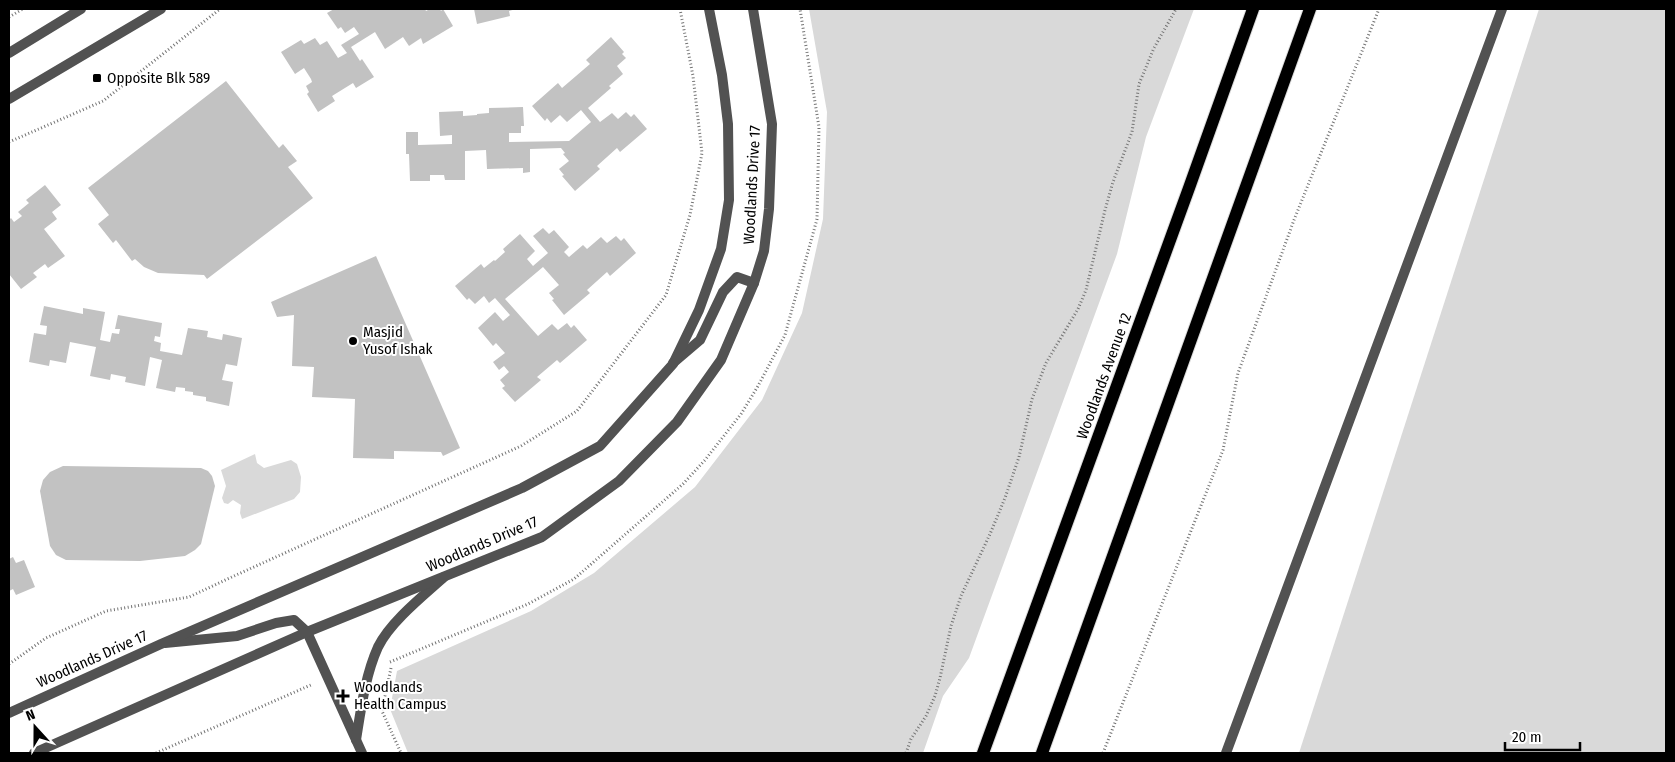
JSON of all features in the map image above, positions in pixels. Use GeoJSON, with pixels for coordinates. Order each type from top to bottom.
{"type":"FeatureCollection","features":[{"type":"Feature","properties":{"kind":"main road"},"geometry":{"type":"LineString","coordinates":[[1042,753],[1310,9]]}},
{"type":"Feature","properties":{"kind":"main road","name":"Woodlands Avenue 12"},"geometry":{"type":"LineString","coordinates":[[983,753],[1189,188],[1251,12]]}},
{"type":"Feature","properties":{"kind":"street"},"geometry":{"type":"LineString","coordinates":[[9,53],[81,9]]}},
{"type":"Feature","properties":{"kind":"street"},"geometry":{"type":"LineString","coordinates":[[9,100],[161,9]]}},
{"type":"Feature","properties":{"kind":"street","name":"Woodlands Drive 17"},"geometry":{"type":"LineString","coordinates":[[9,714],[161,644],[522,488],[600,446],[673,364],[699,310],[718,258],[729,200],[728,124],[722,75],[709,9]]}},
{"type":"Feature","properties":{"kind":"street","name":"Woodlands Drive 17"},"geometry":{"type":"LineString","coordinates":[[34,753],[308,632],[542,536],[619,481],[677,422],[721,360],[754,283],[764,251],[769,209],[772,124],[753,9]]}},
{"type":"Feature","properties":{"kind":"street"},"geometry":{"type":"LineString","coordinates":[[1226,753],[1502,9]]}},
{"type":"Feature","properties":{"kind":"street"},"geometry":{"type":"LineString","coordinates":[[673,364],[700,340],[723,292],[737,277],[754,283]]}},
{"type":"Feature","properties":{"kind":"street"},"geometry":{"type":"LineString","coordinates":[[356,740],[364,689],[379,646],[400,617],[445,576]]}},
{"type":"Feature","properties":{"kind":"street"},"geometry":{"type":"LineString","coordinates":[[161,644],[237,636],[276,623],[294,620],[308,632],[362,753]]}},
{"type":"Feature","properties":{"kind":"path"},"geometry":{"type":"LineString","coordinates":[[9,17],[23,9]]}},
{"type":"Feature","properties":{"kind":"path"},"geometry":{"type":"LineString","coordinates":[[9,142],[103,101],[220,9]]}},
{"type":"Feature","properties":{"kind":"path"},"geometry":{"type":"LineString","coordinates":[[9,664],[46,638],[106,611],[189,597],[522,446],[578,411],[666,295],[690,215],[702,153],[693,76],[680,9]]}},
{"type":"Feature","properties":{"kind":"path"},"geometry":{"type":"LineString","coordinates":[[906,753],[911,739],[926,716],[935,696],[951,626],[965,587],[1005,498],[1019,457],[1032,399],[1046,363],[1078,309],[1086,290],[1105,210],[1132,132],[1139,84],[1154,48],[1176,9]]}},
{"type":"Feature","properties":{"kind":"path"},"geometry":{"type":"LineString","coordinates":[[1103,753],[1223,450],[1238,373],[1294,220],[1379,9]]}},
{"type":"Feature","properties":{"kind":"path"},"geometry":{"type":"LineString","coordinates":[[392,662],[382,711],[401,753]]}},
{"type":"Feature","properties":{"kind":"shaded area"},"geometry":{"type":"Polygon","coordinates":[[[809,9],[1194,9],[1146,137],[1117,254],[969,658],[943,696],[923,753],[408,753],[390,709],[397,671],[531,611],[594,573],[695,487],[762,400],[802,313],[823,219],[827,112],[809,9]]]}},
{"type":"Feature","properties":{"kind":"shaded area"},"geometry":{"type":"Polygon","coordinates":[[[1539,9],[1666,9],[1666,753],[1299,753],[1539,9]]]}},
{"type":"Feature","properties":{"kind":"shaded area"},"geometry":{"type":"Polygon","coordinates":[[[255,454],[257,463],[264,468],[291,460],[297,464],[301,477],[300,492],[294,499],[242,519],[240,513],[241,505],[233,500],[228,504],[224,503],[222,498],[226,486],[221,470],[255,454]]]}},
{"type":"Feature","properties":{"kind":"building"},"geometry":{"type":"Polygon","coordinates":[[[334,9],[425,9],[426,11],[440,9],[441,11],[443,9],[453,26],[423,44],[421,38],[409,46],[403,37],[385,49],[375,32],[351,47],[374,77],[356,88],[353,83],[332,96],[335,101],[318,112],[307,94],[309,92],[306,86],[312,82],[311,79],[304,68],[295,74],[281,52],[301,40],[304,44],[315,38],[320,45],[327,41],[338,58],[347,53],[341,45],[359,34],[354,27],[345,33],[341,27],[338,29],[327,13],[334,9]]]}},
{"type":"Feature","properties":{"kind":"building"},"geometry":{"type":"Polygon","coordinates":[[[474,9],[516,9],[509,11],[510,16],[477,24],[474,9]]]}},
{"type":"Feature","properties":{"kind":"building"},"geometry":{"type":"Polygon","coordinates":[[[611,37],[624,52],[622,54],[626,58],[617,66],[623,74],[609,86],[611,88],[588,108],[600,122],[612,113],[618,119],[626,112],[631,117],[634,114],[647,129],[620,152],[617,148],[597,166],[600,169],[575,191],[562,176],[564,175],[559,169],[569,161],[561,148],[530,149],[530,172],[523,173],[523,168],[487,169],[486,150],[465,151],[465,180],[445,180],[444,175],[430,175],[430,181],[410,181],[409,154],[406,154],[406,132],[418,132],[418,145],[452,144],[452,135],[440,136],[439,112],[463,111],[463,116],[489,113],[489,108],[523,107],[524,126],[521,126],[521,133],[509,133],[509,142],[569,141],[591,122],[581,110],[567,122],[560,115],[551,123],[547,118],[545,121],[532,106],[558,83],[562,88],[590,64],[586,60],[611,37]]]}},
{"type":"Feature","properties":{"kind":"building"},"geometry":{"type":"Polygon","coordinates":[[[226,81],[279,148],[283,144],[297,161],[288,167],[313,198],[207,279],[204,275],[158,273],[144,267],[135,259],[132,261],[116,240],[113,243],[98,224],[109,215],[88,188],[226,81]]]}},
{"type":"Feature","properties":{"kind":"building"},"geometry":{"type":"Polygon","coordinates":[[[45,185],[61,205],[52,212],[57,219],[44,229],[65,256],[48,268],[45,264],[33,273],[37,277],[21,289],[9,274],[9,220],[11,218],[14,222],[22,216],[18,212],[29,203],[26,200],[45,185]]]}},
{"type":"Feature","properties":{"kind":"building"},"geometry":{"type":"Polygon","coordinates":[[[543,228],[549,234],[554,230],[569,247],[564,252],[569,257],[583,245],[587,249],[601,237],[607,243],[616,236],[621,241],[624,238],[636,253],[610,276],[607,272],[587,290],[590,293],[564,315],[549,293],[559,285],[543,267],[505,299],[538,336],[552,324],[558,330],[567,323],[571,328],[574,325],[587,340],[560,363],[557,360],[537,377],[541,380],[515,402],[502,388],[505,386],[500,380],[509,372],[504,366],[499,370],[493,362],[505,353],[496,343],[493,346],[478,328],[495,312],[503,321],[510,315],[495,298],[489,303],[484,296],[475,304],[469,298],[467,300],[455,286],[481,264],[484,268],[495,261],[505,252],[503,249],[520,234],[535,251],[527,259],[533,266],[548,253],[533,236],[543,228]]]}},
{"type":"Feature","properties":{"kind":"building","name":"Masjid Yusof Ishak"},"geometry":{"type":"Polygon","coordinates":[[[376,256],[460,448],[443,456],[441,452],[394,451],[394,459],[353,458],[355,399],[312,397],[314,367],[292,366],[294,315],[277,317],[271,302],[376,256]]]}},
{"type":"Feature","properties":{"kind":"building"},"geometry":{"type":"Polygon","coordinates":[[[44,306],[83,314],[83,308],[105,312],[100,340],[110,342],[112,333],[119,334],[120,329],[115,329],[118,315],[162,323],[160,337],[155,336],[154,341],[161,343],[160,351],[182,355],[188,328],[208,331],[207,337],[222,340],[223,334],[242,338],[237,366],[226,364],[222,380],[233,382],[229,406],[206,401],[206,397],[193,395],[193,392],[185,391],[185,388],[176,387],[175,392],[156,388],[162,360],[150,357],[145,386],[125,382],[126,377],[111,374],[110,380],[90,376],[96,347],[70,342],[66,363],[50,360],[49,366],[29,362],[34,333],[46,335],[47,326],[40,325],[44,306]]]}},
{"type":"Feature","properties":{"kind":"building"},"geometry":{"type":"Polygon","coordinates":[[[63,466],[201,468],[208,471],[212,476],[215,486],[201,544],[185,556],[140,561],[66,560],[56,555],[50,546],[40,491],[43,480],[50,472],[63,466]]]}},
{"type":"Feature","properties":{"kind":"building"},"geometry":{"type":"Polygon","coordinates":[[[13,557],[16,563],[24,560],[35,587],[16,595],[13,589],[9,591],[9,559],[13,557]]]}},
{"type":"Feature","properties":{"kind":"place","name":"Opposite Blk 589"},"geometry":{"type":"Point","coordinates":[97,78]}},
{"type":"Feature","properties":{"kind":"place","name":"Masjid Yusof Ishak"},"geometry":{"type":"Point","coordinates":[353,341]}},
{"type":"Feature","properties":{"kind":"place","name":"Woodlands Health Campus"},"geometry":{"type":"Point","coordinates":[343,696]}}]}
